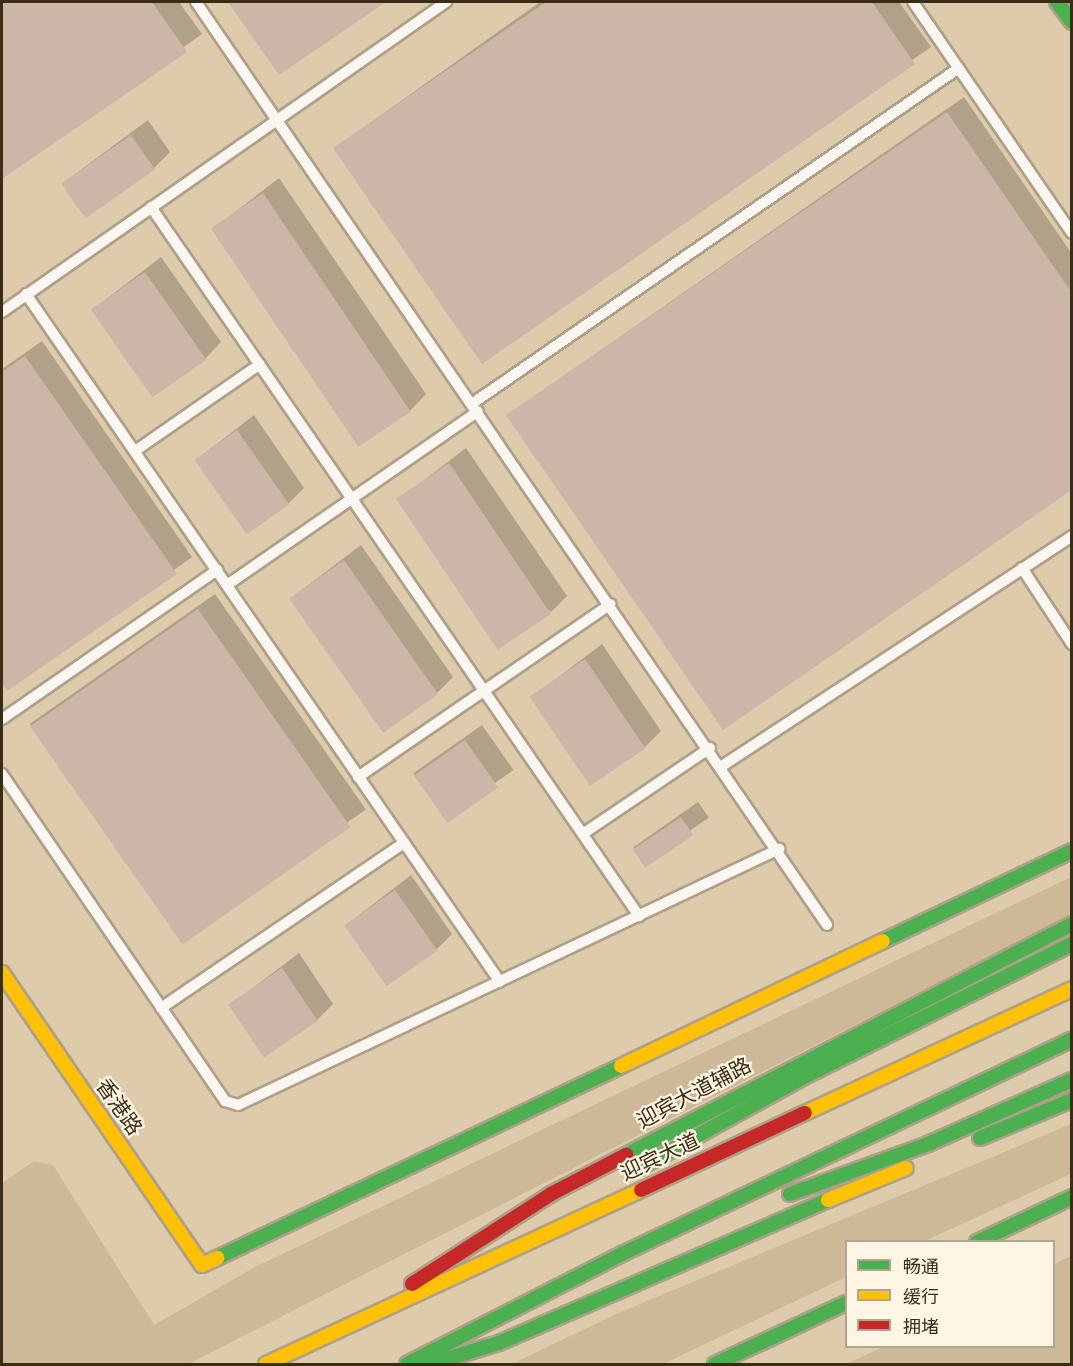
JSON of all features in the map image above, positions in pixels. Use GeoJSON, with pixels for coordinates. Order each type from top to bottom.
{"type":"FeatureCollection","features":[{"type":"Feature","properties":{"kind":"main road"},"geometry":{"type":"LineString","coordinates":[[1057,2],[1071,22]]}},
{"type":"Feature","properties":{"kind":"main road","name":"香港路"},"geometry":{"type":"LineString","coordinates":[[2,973],[202,1265],[1071,851]]}},
{"type":"Feature","properties":{"kind":"main road","name":"迎宾大道辅路"},"geometry":{"type":"LineString","coordinates":[[351,1325],[551,1194],[1071,924]]}},
{"type":"Feature","properties":{"kind":"main road"},"geometry":{"type":"LineString","coordinates":[[622,1176],[800,1079],[1071,944]]}},
{"type":"Feature","properties":{"kind":"main road","name":"迎宾大道"},"geometry":{"type":"LineString","coordinates":[[266,1365],[1071,989]]}},
{"type":"Feature","properties":{"kind":"main road"},"geometry":{"type":"LineString","coordinates":[[407,1365],[622,1254],[1071,1039]]}},
{"type":"Feature","properties":{"kind":"main road"},"geometry":{"type":"LineString","coordinates":[[622,1254],[928,1144],[1071,1080]]}},
{"type":"Feature","properties":{"kind":"main road"},"geometry":{"type":"LineString","coordinates":[[430,1365],[499,1343],[683,1258],[1071,1100]]}},
{"type":"Feature","properties":{"kind":"main road"},"geometry":{"type":"LineString","coordinates":[[980,1240],[1071,1197]]}},
{"type":"Feature","properties":{"kind":"main road"},"geometry":{"type":"LineString","coordinates":[[351,1325],[570,1205]]}},
{"type":"Feature","properties":{"kind":"main road"},"geometry":{"type":"LineString","coordinates":[[715,1365],[845,1303]]}},
{"type":"Feature","properties":{"kind":"lane"},"geometry":{"type":"LineString","coordinates":[[196,2],[710,748],[779,849],[827,925]]}},
{"type":"Feature","properties":{"kind":"lane"},"geometry":{"type":"LineString","coordinates":[[2,312],[446,2]]}},
{"type":"Feature","properties":{"kind":"lane"},"geometry":{"type":"LineString","coordinates":[[913,2],[1071,233]]}},
{"type":"Feature","properties":{"kind":"lane"},"geometry":{"type":"LineString","coordinates":[[227,585],[352,498],[475,407],[958,68]]}},
{"type":"Feature","properties":{"kind":"lane"},"geometry":{"type":"LineString","coordinates":[[151,207],[639,916]]}},
{"type":"Feature","properties":{"kind":"lane"},"geometry":{"type":"LineString","coordinates":[[26,294],[500,982]]}},
{"type":"Feature","properties":{"kind":"lane"},"geometry":{"type":"LineString","coordinates":[[135,452],[260,364]]}},
{"type":"Feature","properties":{"kind":"lane"},"geometry":{"type":"LineString","coordinates":[[722,766],[1071,536]]}},
{"type":"Feature","properties":{"kind":"lane"},"geometry":{"type":"LineString","coordinates":[[1022,568],[1071,644]]}},
{"type":"Feature","properties":{"kind":"lane"},"geometry":{"type":"LineString","coordinates":[[2,719],[217,570]]}},
{"type":"Feature","properties":{"kind":"lane"},"geometry":{"type":"LineString","coordinates":[[358,777],[611,604]]}},
{"type":"Feature","properties":{"kind":"lane"},"geometry":{"type":"LineString","coordinates":[[584,833],[710,748]]}},
{"type":"Feature","properties":{"kind":"lane"},"geometry":{"type":"LineString","coordinates":[[2,774],[225,1101],[238,1105],[779,849]]}},
{"type":"Feature","properties":{"kind":"lane"},"geometry":{"type":"LineString","coordinates":[[162,1008],[404,843]]}},
{"type":"Feature","properties":{"kind":"shaded area"},"geometry":{"type":"Polygon","coordinates":[[[1071,877],[1071,915],[188,1364],[2,1364],[2,1183],[34,1161],[53,1165],[154,1325],[255,1267],[1071,877]]]}},
{"type":"Feature","properties":{"kind":"shaded area"},"geometry":{"type":"Polygon","coordinates":[[[1071,1124],[1071,1174],[927,1240],[845,1240],[845,1277],[663,1364],[512,1364],[616,1314],[1071,1124]]]}},
{"type":"Feature","properties":{"kind":"shaded area"},"geometry":{"type":"Polygon","coordinates":[[[1071,1256],[1071,1364],[846,1364],[882,1348],[1055,1348],[1055,1264],[1071,1256]]]}},
{"type":"Feature","properties":{"kind":"building"},"geometry":{"type":"Polygon","coordinates":[[[2,2],[152,2],[187,52],[2,179],[2,2]]]}},
{"type":"Feature","properties":{"kind":"building"},"geometry":{"type":"Polygon","coordinates":[[[228,2],[386,2],[279,75],[228,2]]]}},
{"type":"Feature","properties":{"kind":"building"},"geometry":{"type":"Polygon","coordinates":[[[546,2],[872,2],[915,64],[482,364],[333,148],[546,2]]]}},
{"type":"Feature","properties":{"kind":"building"},"geometry":{"type":"Polygon","coordinates":[[[947,112],[1072,293],[1072,490],[723,730],[506,415],[947,112]]]}},
{"type":"Feature","properties":{"kind":"building"},"geometry":{"type":"Polygon","coordinates":[[[131,135],[155,169],[85,218],[61,184],[131,135]]]}},
{"type":"Feature","properties":{"kind":"building"},"geometry":{"type":"Polygon","coordinates":[[[263,193],[411,412],[358,447],[211,228],[263,193]]]}},
{"type":"Feature","properties":{"kind":"building"},"geometry":{"type":"Polygon","coordinates":[[[145,272],[206,360],[152,398],[91,310],[145,272]]]}},
{"type":"Feature","properties":{"kind":"building"},"geometry":{"type":"Polygon","coordinates":[[[25,356],[177,574],[7,691],[2,683],[2,372],[25,356]]]}},
{"type":"Feature","properties":{"kind":"building"},"geometry":{"type":"Polygon","coordinates":[[[237,430],[289,505],[247,534],[194,460],[237,430]]]}},
{"type":"Feature","properties":{"kind":"building"},"geometry":{"type":"Polygon","coordinates":[[[449,463],[551,614],[498,650],[396,499],[449,463]]]}},
{"type":"Feature","properties":{"kind":"building"},"geometry":{"type":"Polygon","coordinates":[[[344,560],[438,694],[383,733],[289,598],[344,560]]]}},
{"type":"Feature","properties":{"kind":"building"},"geometry":{"type":"Polygon","coordinates":[[[198,609],[351,827],[183,944],[30,727],[198,609]]]}},
{"type":"Feature","properties":{"kind":"building"},"geometry":{"type":"Polygon","coordinates":[[[585,659],[645,749],[590,786],[529,696],[585,659]]]}},
{"type":"Feature","properties":{"kind":"building"},"geometry":{"type":"Polygon","coordinates":[[[465,740],[498,788],[447,823],[414,776],[465,740]]]}},
{"type":"Feature","properties":{"kind":"building"},"geometry":{"type":"Polygon","coordinates":[[[681,817],[693,835],[645,868],[633,849],[681,817]]]}},
{"type":"Feature","properties":{"kind":"building"},"geometry":{"type":"Polygon","coordinates":[[[395,890],[437,951],[387,986],[344,926],[395,890]]]}},
{"type":"Feature","properties":{"kind":"building"},"geometry":{"type":"Polygon","coordinates":[[[282,968],[318,1021],[264,1057],[228,1004],[282,968]]]}},
{"type":"Feature","properties":{"kind":"traffic: fast"},"geometry":{"type":"LineString","coordinates":[[1057,2],[1072,22]]}},
{"type":"Feature","properties":{"kind":"traffic: fast"},"geometry":{"type":"LineString","coordinates":[[883,941],[1072,851]]}},
{"type":"Feature","properties":{"kind":"traffic: fast"},"geometry":{"type":"LineString","coordinates":[[626,1155],[1072,924]]}},
{"type":"Feature","properties":{"kind":"traffic: fast"},"geometry":{"type":"LineString","coordinates":[[639,1168],[800,1079],[1072,944]]}},
{"type":"Feature","properties":{"kind":"traffic: fast"},"geometry":{"type":"LineString","coordinates":[[407,1364],[622,1254],[1072,1039]]}},
{"type":"Feature","properties":{"kind":"traffic: fast"},"geometry":{"type":"LineString","coordinates":[[217,1258],[621,1066]]}},
{"type":"Feature","properties":{"kind":"traffic: fast"},"geometry":{"type":"LineString","coordinates":[[790,1194],[928,1144],[1072,1080]]}},
{"type":"Feature","properties":{"kind":"traffic: fast"},"geometry":{"type":"LineString","coordinates":[[980,1138],[1072,1100]]}},
{"type":"Feature","properties":{"kind":"traffic: fast"},"geometry":{"type":"LineString","coordinates":[[981,1240],[1072,1197]]}},
{"type":"Feature","properties":{"kind":"traffic: fast"},"geometry":{"type":"LineString","coordinates":[[430,1364],[499,1343],[828,1200]]}},
{"type":"Feature","properties":{"kind":"traffic: fast"},"geometry":{"type":"LineString","coordinates":[[715,1364],[845,1303]]}},
{"type":"Feature","properties":{"kind":"traffic: slow"},"geometry":{"type":"LineString","coordinates":[[621,1066],[883,941]]}},
{"type":"Feature","properties":{"kind":"traffic: slow"},"geometry":{"type":"LineString","coordinates":[[2,973],[202,1265],[217,1258]]}},
{"type":"Feature","properties":{"kind":"traffic: slow"},"geometry":{"type":"LineString","coordinates":[[805,1113],[1072,989]]}},
{"type":"Feature","properties":{"kind":"traffic: slow"},"geometry":{"type":"LineString","coordinates":[[828,1200],[906,1168]]}},
{"type":"Feature","properties":{"kind":"traffic: slow"},"geometry":{"type":"LineString","coordinates":[[266,1364],[641,1190]]}},
{"type":"Feature","properties":{"kind":"traffic: jam"},"geometry":{"type":"LineString","coordinates":[[641,1190],[805,1113]]}},
{"type":"Feature","properties":{"kind":"traffic: jam"},"geometry":{"type":"LineString","coordinates":[[412,1284],[551,1194],[626,1155]]}}]}
